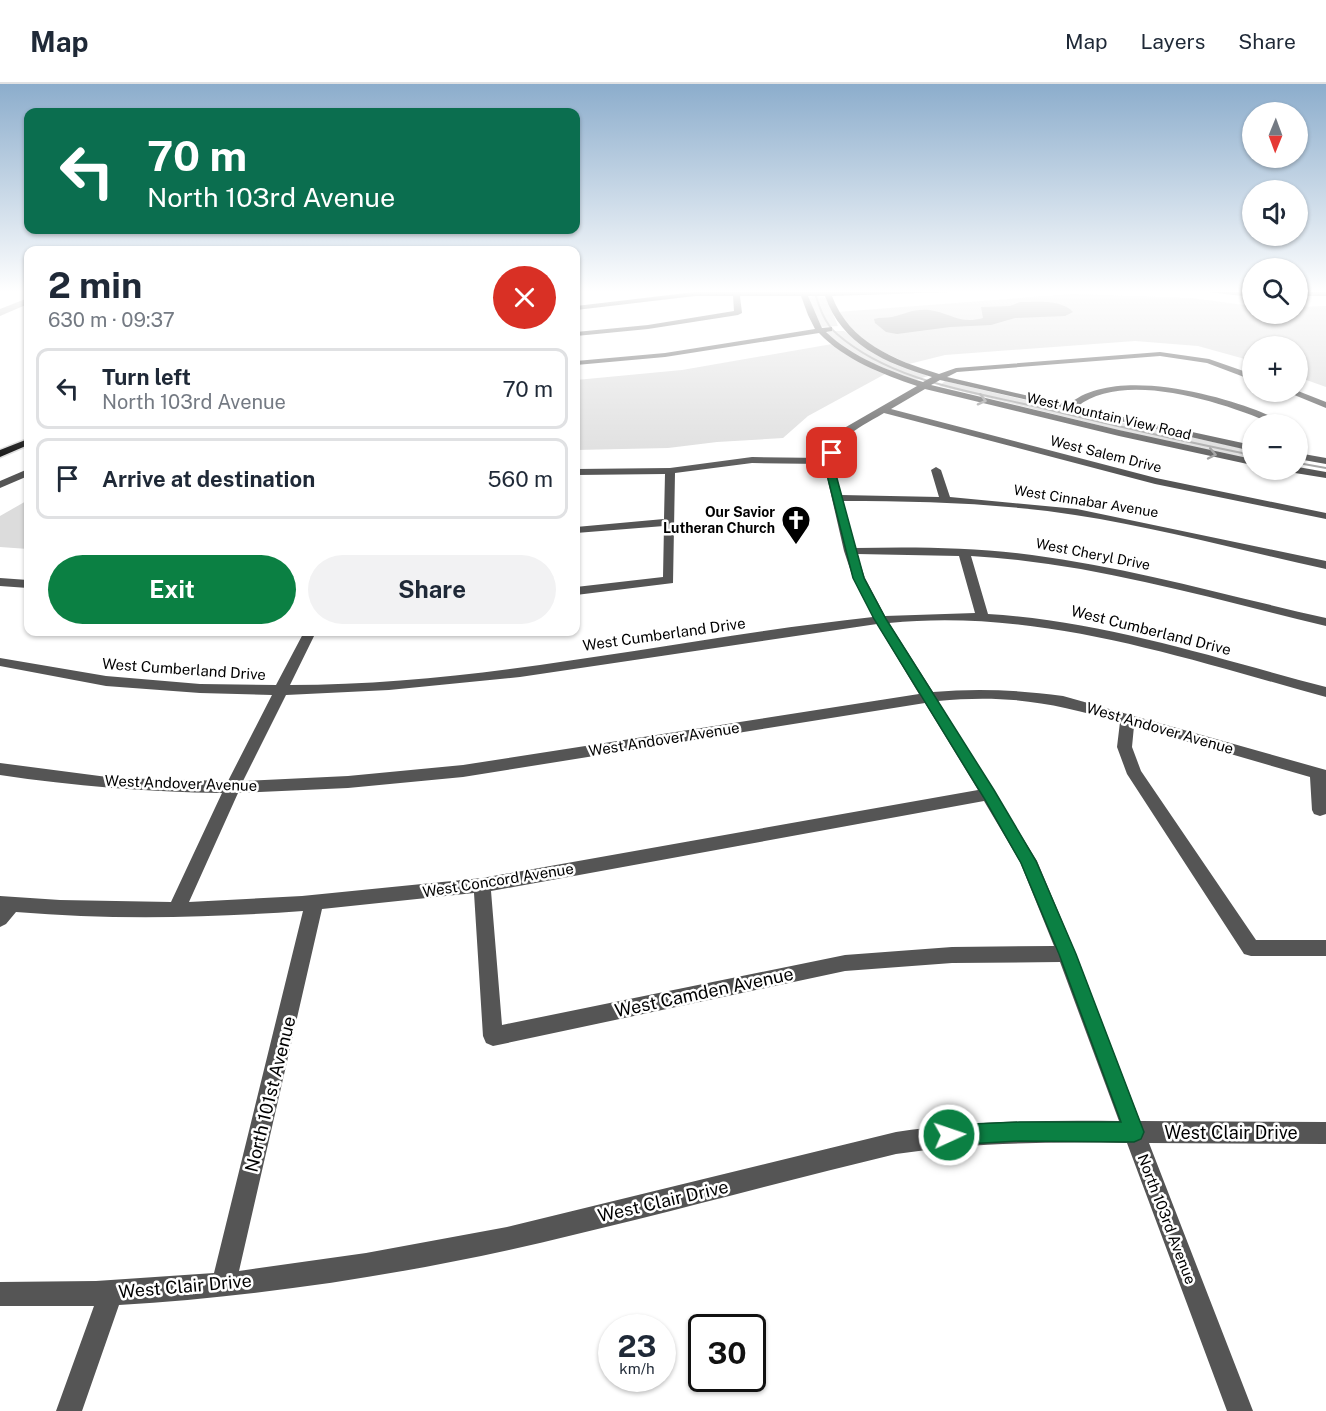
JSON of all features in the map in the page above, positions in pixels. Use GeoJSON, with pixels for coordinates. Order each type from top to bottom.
{"type":"FeatureCollection","features":[{"type":"Feature","properties":{"kind":"main road"},"geometry":{"type":"LineString","coordinates":[[0,446],[24,437]]}},
{"type":"Feature","properties":{"kind":"main road"},"geometry":{"type":"LineString","coordinates":[[0,454],[24,444]]}},
{"type":"Feature","properties":{"kind":"street"},"geometry":{"type":"LineString","coordinates":[[580,363],[684,352]]}},
{"type":"Feature","properties":{"kind":"street"},"geometry":{"type":"LineString","coordinates":[[850,352],[890,372],[932,381]]}},
{"type":"Feature","properties":{"kind":"street"},"geometry":{"type":"LineString","coordinates":[[878,352],[932,381]]}},
{"type":"Feature","properties":{"kind":"street"},"geometry":{"type":"LineString","coordinates":[[580,472],[670,471],[752,460],[829,461],[834,447],[843,435],[881,409],[932,381],[956,370],[972,367],[1160,354],[1194,358],[1242,374]]}},
{"type":"Feature","properties":{"kind":"street","name":"West Mountain View Road"},"geometry":{"type":"LineString","coordinates":[[932,381],[1177,428],[1242,445]]}},
{"type":"Feature","properties":{"kind":"street","name":"West Mountain View Road"},"geometry":{"type":"LineString","coordinates":[[932,381],[1115,432],[1242,460]]}},
{"type":"Feature","properties":{"kind":"street"},"geometry":{"type":"LineString","coordinates":[[1070,408],[1082,398],[1096,393],[1161,387],[1191,391],[1212,397],[1255,414]]}},
{"type":"Feature","properties":{"kind":"street"},"geometry":{"type":"LineString","coordinates":[[1308,398],[1326,405]]}},
{"type":"Feature","properties":{"kind":"street","name":"West Salem Drive"},"geometry":{"type":"LineString","coordinates":[[881,409],[1144,478],[1326,516]]}},
{"type":"Feature","properties":{"kind":"street"},"geometry":{"type":"LineString","coordinates":[[1308,456],[1326,461]]}},
{"type":"Feature","properties":{"kind":"street","name":"North 103rd Avenue"},"geometry":{"type":"LineString","coordinates":[[829,461],[850,551],[859,578],[880,619],[1028,861],[1067,954],[1240,1411]]}},
{"type":"Feature","properties":{"kind":"street"},"geometry":{"type":"LineString","coordinates":[[936,470],[945,499]]}},
{"type":"Feature","properties":{"kind":"street"},"geometry":{"type":"LineString","coordinates":[[580,591],[669,580],[670,471]]}},
{"type":"Feature","properties":{"kind":"street"},"geometry":{"type":"LineString","coordinates":[[1308,472],[1326,475]]}},
{"type":"Feature","properties":{"kind":"street"},"geometry":{"type":"LineString","coordinates":[[0,485],[24,474]]}},
{"type":"Feature","properties":{"kind":"street","name":"West Cinnabar Avenue"},"geometry":{"type":"LineString","coordinates":[[837,498],[945,499],[1052,506],[1326,565]]}},
{"type":"Feature","properties":{"kind":"street"},"geometry":{"type":"LineString","coordinates":[[580,531],[669,522]]}},
{"type":"Feature","properties":{"kind":"street","name":"West Cheryl Drive"},"geometry":{"type":"LineString","coordinates":[[850,551],[964,552],[1032,558],[1096,568],[1326,622]]}},
{"type":"Feature","properties":{"kind":"street"},"geometry":{"type":"LineString","coordinates":[[964,552],[983,617]]}},
{"type":"Feature","properties":{"kind":"street"},"geometry":{"type":"LineString","coordinates":[[0,582],[24,584]]}},
{"type":"Feature","properties":{"kind":"street","name":"West Cumberland Drive"},"geometry":{"type":"LineString","coordinates":[[0,662],[106,681],[220,690],[280,691],[392,687],[487,677],[880,619],[983,617],[1046,622],[1119,636],[1326,692]]}},
{"type":"Feature","properties":{"kind":"street"},"geometry":{"type":"LineString","coordinates":[[176,910],[233,786],[308,636]]}},
{"type":"Feature","properties":{"kind":"street","name":"West Andover Avenue"},"geometry":{"type":"LineString","coordinates":[[0,769],[149,785],[233,786],[392,780],[463,771],[929,697],[971,693],[1021,695],[1082,705],[1322,775],[1320,810]]}},
{"type":"Feature","properties":{"kind":"street"},"geometry":{"type":"LineString","coordinates":[[1128,718],[1122,742],[1129,764],[1251,948],[1326,948]]}},
{"type":"Feature","properties":{"kind":"street","name":"West Concord Avenue"},"geometry":{"type":"LineString","coordinates":[[6,903],[176,910],[314,903],[483,885],[989,794]]}},
{"type":"Feature","properties":{"kind":"street","name":"West Camden Avenue"},"geometry":{"type":"LineString","coordinates":[[483,885],[493,1036],[845,963],[952,955],[1067,954]]}},
{"type":"Feature","properties":{"kind":"street"},"geometry":{"type":"LineString","coordinates":[[0,919],[6,903]]}},
{"type":"Feature","properties":{"kind":"street","name":"North 101st Avenue"},"geometry":{"type":"LineString","coordinates":[[224,1284],[288,1023],[314,903]]}},
{"type":"Feature","properties":{"kind":"street","name":"West Clair Drive"},"geometry":{"type":"LineString","coordinates":[[0,1294],[111,1293],[224,1284],[380,1263],[453,1250],[732,1185],[844,1155],[949,1135],[1020,1131],[1326,1133]]}},
{"type":"Feature","properties":{"kind":"street"},"geometry":{"type":"LineString","coordinates":[[69,1411],[111,1293]]}},
{"type":"Feature","properties":{"kind":"shaded area"},"geometry":{"type":"Polygon","coordinates":[[[786,352],[847,352],[887,373],[808,416],[783,438],[668,448],[580,450],[580,380],[682,370],[786,352]]]}},
{"type":"Feature","properties":{"kind":"shaded area"},"geometry":{"type":"Polygon","coordinates":[[[852,352],[878,352],[928,376],[916,380],[852,352]]]}},
{"type":"Feature","properties":{"kind":"shaded area"},"geometry":{"type":"Polygon","coordinates":[[[883,352],[987,352],[945,355],[909,364],[883,352]]]}},
{"type":"Feature","properties":{"kind":"shaded area"},"geometry":{"type":"Polygon","coordinates":[[[1219,352],[1242,352],[1242,358],[1219,352]]]}},
{"type":"Feature","properties":{"kind":"shaded area"},"geometry":{"type":"Polygon","coordinates":[[[1308,352],[1326,352],[1326,387],[1308,381],[1308,352]]]}},
{"type":"Feature","properties":{"kind":"shaded area"},"geometry":{"type":"Polygon","coordinates":[[[945,381],[1242,448],[1242,458],[1188,447],[939,386],[945,381]]]}},
{"type":"Feature","properties":{"kind":"shaded area"},"geometry":{"type":"Polygon","coordinates":[[[24,502],[24,549],[0,547],[0,516],[24,502]]]}},
{"type":"Feature","properties":{"kind":"waterway"},"geometry":{"type":"LineString","coordinates":[[862,352],[883,364],[935,383],[1242,453]]}},
{"type":"Feature","properties":{"kind":"waterway"},"geometry":{"type":"LineString","coordinates":[[1308,465],[1326,468]]}},
{"type":"Feature","properties":{"kind":"place","name":"Our Savior Lutheran Church"},"geometry":{"type":"Point","coordinates":[796,546]}},
{"type":"Feature","properties":{"kind":"route"},"geometry":{"type":"LineString","coordinates":[[832,453],[829,461],[830,471],[859,578],[880,619],[1028,861],[1067,954],[1134,1132],[1020,1131],[949,1135]]}}]}
